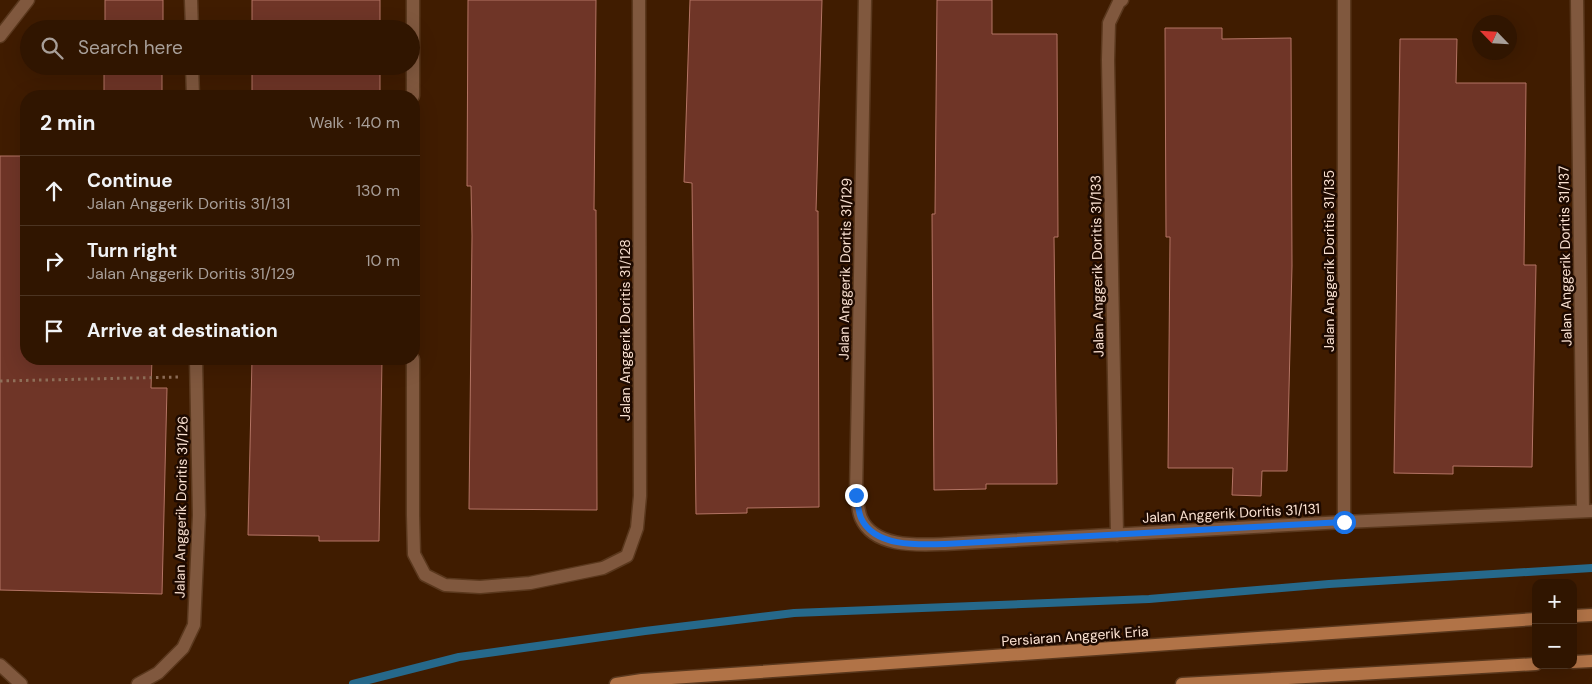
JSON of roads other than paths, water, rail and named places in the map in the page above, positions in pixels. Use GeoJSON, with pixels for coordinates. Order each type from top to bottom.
{"type":"FeatureCollection","features":[{"type":"Feature","properties":{"kind":"main road"},"geometry":{"type":"LineString","coordinates":[[1577,616],[1592,615]]}},
{"type":"Feature","properties":{"kind":"main road","name":"Persiaran Anggerik Eria"},"geometry":{"type":"LineString","coordinates":[[616,684],[642,680],[1532,619]]}},
{"type":"Feature","properties":{"kind":"main road"},"geometry":{"type":"LineString","coordinates":[[1577,662],[1592,661]]}},
{"type":"Feature","properties":{"kind":"main road"},"geometry":{"type":"LineString","coordinates":[[1182,684],[1532,664]]}},
{"type":"Feature","properties":{"kind":"street"},"geometry":{"type":"LineString","coordinates":[[0,36],[28,0]]}},
{"type":"Feature","properties":{"kind":"street"},"geometry":{"type":"LineString","coordinates":[[191,0],[192,20]]}},
{"type":"Feature","properties":{"kind":"street"},"geometry":{"type":"LineString","coordinates":[[413,0],[413,20]]}},
{"type":"Feature","properties":{"kind":"street","name":"Jalan Anggerik Doritis 31/128"},"geometry":{"type":"LineString","coordinates":[[413,365],[414,554],[425,575],[445,585],[480,588],[530,584],[603,568],[627,556],[637,528],[640,496],[639,0]]}},
{"type":"Feature","properties":{"kind":"street","name":"Jalan Anggerik Doritis 31/129"},"geometry":{"type":"LineString","coordinates":[[865,0],[856,495],[860,518],[874,534]]}},
{"type":"Feature","properties":{"kind":"street","name":"Jalan Anggerik Doritis 31/133"},"geometry":{"type":"LineString","coordinates":[[1116,535],[1108,60],[1109,23],[1119,2],[1122,0]]}},
{"type":"Feature","properties":{"kind":"street","name":"Jalan Anggerik Doritis 31/135"},"geometry":{"type":"LineString","coordinates":[[1344,0],[1344,522]]}},
{"type":"Feature","properties":{"kind":"street","name":"Jalan Anggerik Doritis 31/137"},"geometry":{"type":"LineString","coordinates":[[1577,0],[1588,511]]}},
{"type":"Feature","properties":{"kind":"street"},"geometry":{"type":"LineString","coordinates":[[192,75],[193,90]]}},
{"type":"Feature","properties":{"kind":"street"},"geometry":{"type":"LineString","coordinates":[[413,75],[413,90]]}},
{"type":"Feature","properties":{"kind":"street","name":"Jalan Anggerik Doritis 31/126"},"geometry":{"type":"LineString","coordinates":[[138,684],[158,673],[183,648],[194,625],[199,515],[196,365]]}},
{"type":"Feature","properties":{"kind":"street","name":"Jalan Anggerik Doritis 31/131"},"geometry":{"type":"LineString","coordinates":[[874,534],[893,542],[910,545],[945,544],[1344,522],[1588,511]]}},
{"type":"Feature","properties":{"kind":"street"},"geometry":{"type":"LineString","coordinates":[[0,665],[21,684]]}},
{"type":"Feature","properties":{"kind":"waterway"},"geometry":{"type":"LineString","coordinates":[[353,684],[459,657],[645,631],[794,613],[1149,599],[1329,584],[1592,568]]}}]}
